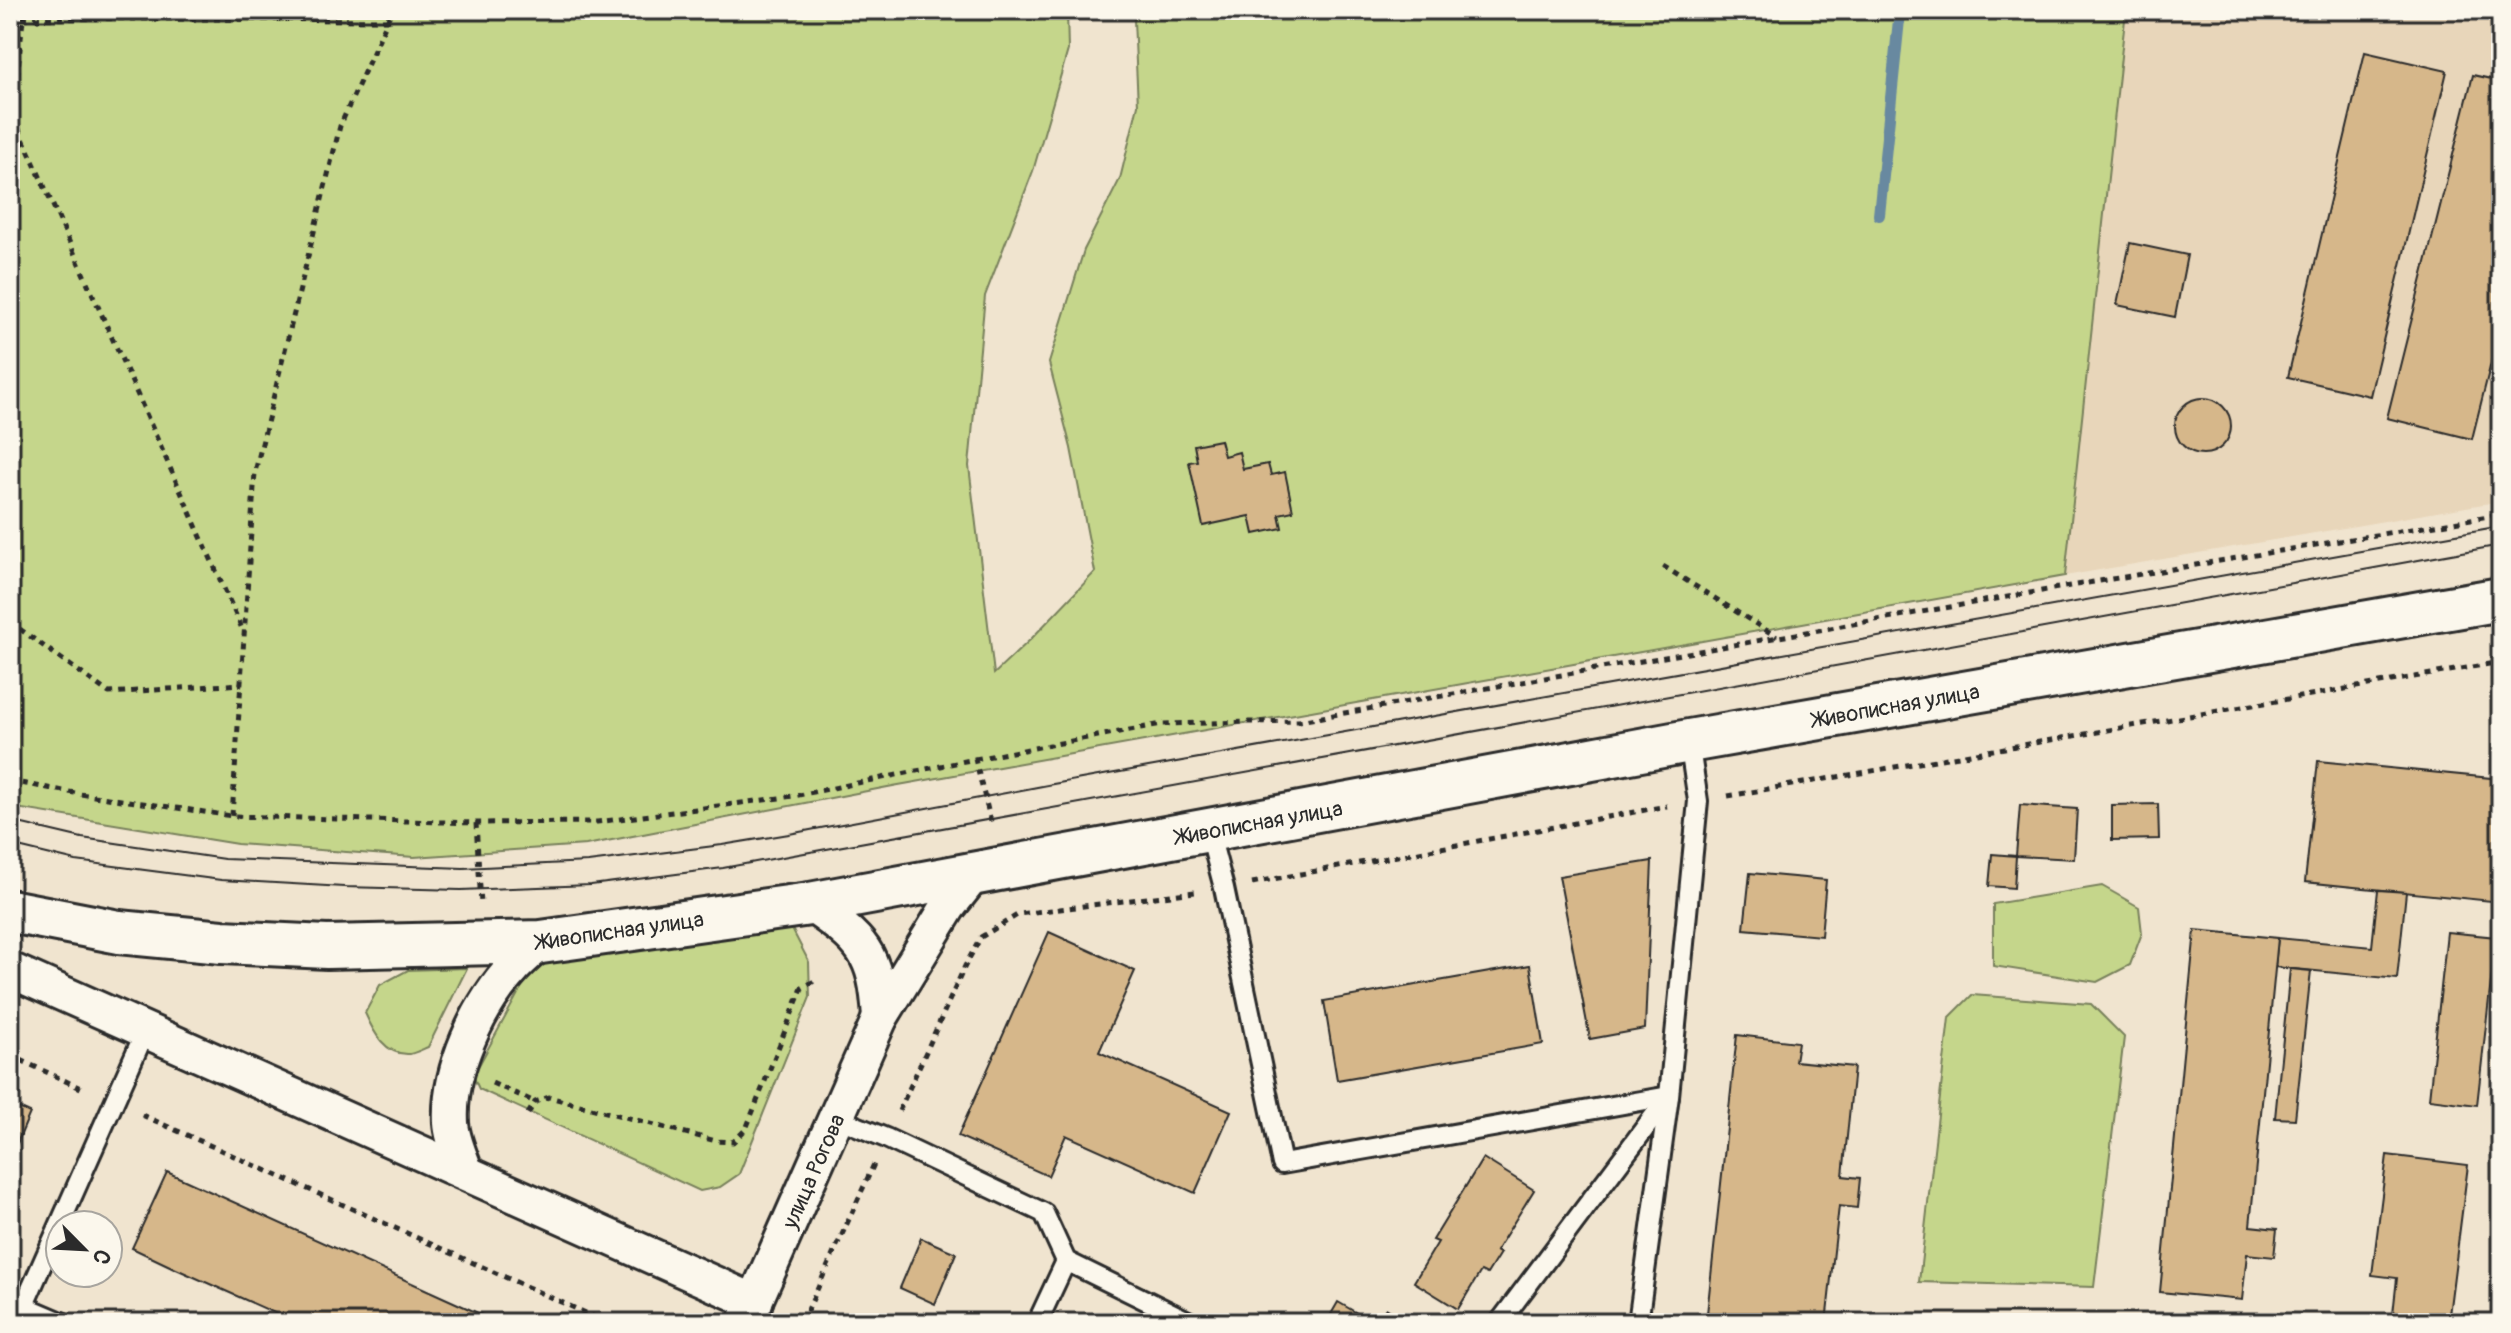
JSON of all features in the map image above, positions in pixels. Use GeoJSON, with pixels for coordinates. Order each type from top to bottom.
{"type":"FeatureCollection","features":[{"type":"Feature","properties":{"kind":"street","name":"Живописная улица"},"geometry":{"type":"LineString","coordinates":[[10,911],[119,932],[222,942],[327,947],[541,942],[810,904],[1689,741],[2501,599]]}},
{"type":"Feature","properties":{"kind":"street","name":"улица Рогова"},"geometry":{"type":"LineString","coordinates":[[750,1312],[880,1018],[948,907],[989,871]]}},
{"type":"Feature","properties":{"kind":"street","name":"улица Рогова"},"geometry":{"type":"LineString","coordinates":[[810,904],[841,926],[865,950],[878,982],[880,1018]]}},
{"type":"Feature","properties":{"kind":"street"},"geometry":{"type":"LineString","coordinates":[[465,1171],[451,1125],[455,1073],[473,1028],[498,986],[515,965],[541,942]]}},
{"type":"Feature","properties":{"kind":"street"},"geometry":{"type":"LineString","coordinates":[[10,970],[465,1171],[750,1312]]}},
{"type":"Feature","properties":{"kind":"lane"},"geometry":{"type":"LineString","coordinates":[[1638,1323],[1669,1096],[1698,801],[1689,741]]}},
{"type":"Feature","properties":{"kind":"lane"},"geometry":{"type":"LineString","coordinates":[[1209,831],[1224,888],[1282,1164],[1669,1096]]}},
{"type":"Feature","properties":{"kind":"lane"},"geometry":{"type":"LineString","coordinates":[[64,1323],[17,1309],[145,1032]]}},
{"type":"Feature","properties":{"kind":"lane"},"geometry":{"type":"LineString","coordinates":[[1499,1323],[1669,1096]]}},
{"type":"Feature","properties":{"kind":"lane"},"geometry":{"type":"LineString","coordinates":[[837,1118],[1044,1213],[1066,1261],[1192,1323]]}},
{"type":"Feature","properties":{"kind":"lane"},"geometry":{"type":"LineString","coordinates":[[1037,1323],[1066,1261]]}},
{"type":"Feature","properties":{"kind":"path"},"geometry":{"type":"LineString","coordinates":[[24,10],[13,116],[245,633]]}},
{"type":"Feature","properties":{"kind":"path"},"geometry":{"type":"LineString","coordinates":[[232,816],[255,472],[340,126],[392,10]]}},
{"type":"Feature","properties":{"kind":"path"},"geometry":{"type":"LineString","coordinates":[[10,18],[388,20]]}},
{"type":"Feature","properties":{"kind":"path"},"geometry":{"type":"LineString","coordinates":[[10,781],[232,816],[476,823],[597,822],[794,796],[1162,724],[1299,721],[2501,514]]}},
{"type":"Feature","properties":{"kind":"path"},"geometry":{"type":"LineString","coordinates":[[1663,566],[1777,637]]}},
{"type":"Feature","properties":{"kind":"path"},"geometry":{"type":"LineString","coordinates":[[10,622],[109,693],[242,684]]}},
{"type":"Feature","properties":{"kind":"path"},"geometry":{"type":"LineString","coordinates":[[975,759],[989,871]]}},
{"type":"Feature","properties":{"kind":"path"},"geometry":{"type":"LineString","coordinates":[[476,823],[482,917]]}},
{"type":"Feature","properties":{"kind":"path"},"geometry":{"type":"LineString","coordinates":[[528,1114],[535,1102],[549,1097],[716,1141],[733,1142],[746,1129],[802,988],[818,979]]}},
{"type":"Feature","properties":{"kind":"path"},"geometry":{"type":"LineString","coordinates":[[10,1055],[608,1323]]}},
{"type":"Feature","properties":{"kind":"path"},"geometry":{"type":"LineString","coordinates":[[479,1078],[535,1102]]}},
{"type":"Feature","properties":{"kind":"shaded area"},"geometry":{"type":"Polygon","coordinates":[[[2126,10],[2501,10],[2501,501],[2065,576],[2126,10]]]}},
{"type":"Feature","properties":{"kind":"green space"},"geometry":{"type":"Polygon","coordinates":[[[10,10],[1067,10],[1068,50],[1033,171],[985,296],[969,466],[994,674],[1095,572],[1071,448],[1049,363],[1084,250],[1120,179],[1138,105],[1131,10],[2126,10],[2065,576],[893,786],[586,845],[414,857],[237,844],[10,807],[10,10]]]}},
{"type":"Feature","properties":{"kind":"green space"},"geometry":{"type":"Polygon","coordinates":[[[2102,886],[2139,907],[2142,933],[2130,965],[2097,982],[1993,966],[1993,904],[2102,886]]]}},
{"type":"Feature","properties":{"kind":"green space"},"geometry":{"type":"Polygon","coordinates":[[[792,929],[809,962],[810,997],[739,1174],[720,1187],[700,1191],[479,1089],[473,1076],[532,968],[547,961],[792,929]]]}},
{"type":"Feature","properties":{"kind":"green space"},"geometry":{"type":"Polygon","coordinates":[[[467,968],[428,1047],[401,1054],[381,1041],[365,1013],[380,985],[408,970],[467,968]]]}},
{"type":"Feature","properties":{"kind":"green space"},"geometry":{"type":"Polygon","coordinates":[[[1972,995],[2091,1004],[2124,1037],[2094,1287],[1919,1282],[1949,1018],[1972,995]]]}},
{"type":"Feature","properties":{"kind":"building"},"geometry":{"type":"Polygon","coordinates":[[[2365,52],[2447,71],[2370,396],[2288,377],[2365,52]]]}},
{"type":"Feature","properties":{"kind":"building"},"geometry":{"type":"Polygon","coordinates":[[[2473,75],[2501,81],[2501,323],[2472,439],[2387,418],[2473,75]]]}},
{"type":"Feature","properties":{"kind":"building"},"geometry":{"type":"Polygon","coordinates":[[[2130,243],[2187,255],[2175,317],[2117,305],[2130,243]]]}},
{"type":"Feature","properties":{"kind":"building"},"geometry":{"type":"Polygon","coordinates":[[[2203,398],[2223,406],[2231,426],[2223,446],[2203,454],[2183,446],[2175,426],[2183,406],[2203,398]]]}},
{"type":"Feature","properties":{"kind":"building"},"geometry":{"type":"Polygon","coordinates":[[[1220,440],[1224,456],[1239,452],[1243,469],[1268,464],[1271,475],[1285,472],[1293,511],[1279,514],[1282,528],[1254,534],[1250,516],[1203,526],[1189,462],[1197,461],[1194,445],[1220,440]]]}},
{"type":"Feature","properties":{"kind":"building"},"geometry":{"type":"Polygon","coordinates":[[[2318,761],[2501,779],[2501,902],[2305,882],[2318,761]]]}},
{"type":"Feature","properties":{"kind":"building"},"geometry":{"type":"Polygon","coordinates":[[[2158,804],[2159,839],[2112,840],[2112,805],[2158,804]]]}},
{"type":"Feature","properties":{"kind":"building"},"geometry":{"type":"Polygon","coordinates":[[[2020,805],[2077,809],[2074,859],[2016,856],[2020,805]]]}},
{"type":"Feature","properties":{"kind":"building"},"geometry":{"type":"Polygon","coordinates":[[[1992,854],[2016,856],[2014,888],[1989,886],[1992,854]]]}},
{"type":"Feature","properties":{"kind":"building"},"geometry":{"type":"Polygon","coordinates":[[[1652,861],[1645,1029],[1590,1039],[1559,876],[1652,861]]]}},
{"type":"Feature","properties":{"kind":"building"},"geometry":{"type":"Polygon","coordinates":[[[1750,873],[1826,880],[1821,936],[1744,929],[1750,873]]]}},
{"type":"Feature","properties":{"kind":"building"},"geometry":{"type":"Polygon","coordinates":[[[2378,890],[2406,892],[2397,979],[2275,967],[2278,938],[2372,947],[2378,890]]]}},
{"type":"Feature","properties":{"kind":"building"},"geometry":{"type":"Polygon","coordinates":[[[2195,930],[2278,938],[2250,1226],[2277,1229],[2274,1257],[2247,1254],[2242,1300],[2160,1292],[2195,930]]]}},
{"type":"Feature","properties":{"kind":"building"},"geometry":{"type":"Polygon","coordinates":[[[1049,932],[1135,971],[1099,1052],[1231,1111],[1195,1193],[1066,1135],[1048,1176],[958,1136],[1049,932]]]}},
{"type":"Feature","properties":{"kind":"building"},"geometry":{"type":"Polygon","coordinates":[[[2447,932],[2496,937],[2477,1105],[2429,1099],[2447,932]]]}},
{"type":"Feature","properties":{"kind":"building"},"geometry":{"type":"Polygon","coordinates":[[[1530,965],[1543,1044],[1337,1080],[1324,1001],[1530,965]]]}},
{"type":"Feature","properties":{"kind":"building"},"geometry":{"type":"Polygon","coordinates":[[[2290,969],[2311,971],[2295,1119],[2275,1118],[2290,969]]]}},
{"type":"Feature","properties":{"kind":"building"},"geometry":{"type":"Polygon","coordinates":[[[1737,1035],[1798,1042],[1795,1061],[1854,1067],[1843,1176],[1860,1178],[1857,1208],[1839,1206],[1826,1323],[1706,1323],[1737,1035]]]}},
{"type":"Feature","properties":{"kind":"building"},"geometry":{"type":"Polygon","coordinates":[[[10,1104],[30,1113],[10,1160],[10,1104]]]}},
{"type":"Feature","properties":{"kind":"building"},"geometry":{"type":"Polygon","coordinates":[[[2387,1155],[2468,1165],[2448,1323],[2392,1323],[2397,1278],[2372,1275],[2387,1155]]]}},
{"type":"Feature","properties":{"kind":"building"},"geometry":{"type":"Polygon","coordinates":[[[1483,1158],[1534,1190],[1496,1251],[1500,1253],[1487,1274],[1481,1271],[1458,1309],[1414,1282],[1438,1242],[1433,1240],[1483,1158]]]}},
{"type":"Feature","properties":{"kind":"building"},"geometry":{"type":"Polygon","coordinates":[[[167,1172],[500,1323],[297,1323],[174,1268],[132,1248],[167,1172]]]}},
{"type":"Feature","properties":{"kind":"building"},"geometry":{"type":"Polygon","coordinates":[[[921,1238],[956,1253],[935,1304],[900,1288],[921,1238]]]}},
{"type":"Feature","properties":{"kind":"building"},"geometry":{"type":"Polygon","coordinates":[[[1338,1302],[1374,1323],[1326,1323],[1338,1302]]]}},
{"type":"Feature","properties":{"kind":"building"},"geometry":{"type":"Polygon","coordinates":[[[1386,1308],[1409,1323],[1376,1323],[1386,1308]]]}},
{"type":"Feature","properties":{"kind":"waterway"},"geometry":{"type":"LineString","coordinates":[[1879,215],[1900,10]]}},
{"type":"Feature","properties":{"kind":"tram line"},"geometry":{"type":"LineString","coordinates":[[10,821],[82,838],[224,859],[463,868],[588,862],[789,834],[1053,784],[2501,526]]}},
{"type":"Feature","properties":{"kind":"tram line"},"geometry":{"type":"LineString","coordinates":[[10,845],[76,861],[221,880],[461,890],[591,885],[723,868],[2501,545]]}}]}
